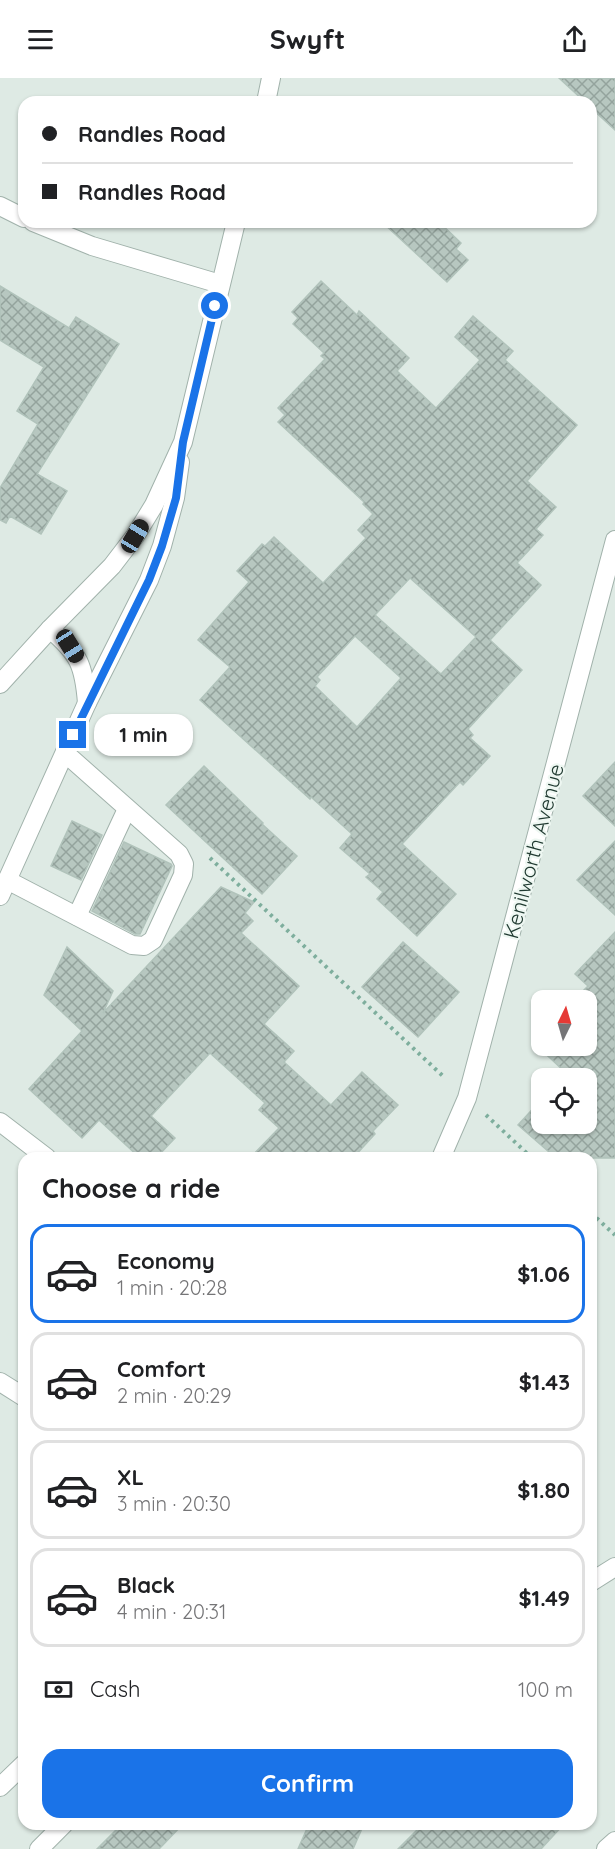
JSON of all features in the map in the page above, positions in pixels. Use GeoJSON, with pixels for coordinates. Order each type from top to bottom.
{"type":"FeatureCollection","features":[{"type":"Feature","properties":{"kind":"street"},"geometry":{"type":"LineString","coordinates":[[268,96],[272,78]]}},
{"type":"Feature","properties":{"kind":"street"},"geometry":{"type":"LineString","coordinates":[[0,206],[18,215]]}},
{"type":"Feature","properties":{"kind":"street"},"geometry":{"type":"LineString","coordinates":[[48,228],[92,246],[220,284]]}},
{"type":"Feature","properties":{"kind":"street"},"geometry":{"type":"LineString","coordinates":[[65,753],[179,854],[184,864],[183,875],[153,940],[144,946],[132,945],[77,916],[4,888],[87,703],[149,580],[162,546],[176,498],[183,442],[234,228]]}},
{"type":"Feature","properties":{"kind":"street"},"geometry":{"type":"LineString","coordinates":[[0,684],[50,628],[112,566],[135,536],[154,505],[183,442]]}},
{"type":"Feature","properties":{"kind":"street","name":"Kenilworth Avenue"},"geometry":{"type":"LineString","coordinates":[[444,1152],[467,1098],[615,540]]}},
{"type":"Feature","properties":{"kind":"street"},"geometry":{"type":"LineString","coordinates":[[50,628],[70,646],[82,667],[87,703]]}},
{"type":"Feature","properties":{"kind":"street"},"geometry":{"type":"LineString","coordinates":[[77,916],[127,809]]}},
{"type":"Feature","properties":{"kind":"street"},"geometry":{"type":"LineString","coordinates":[[0,1122],[39,1152]]}},
{"type":"Feature","properties":{"kind":"street"},"geometry":{"type":"LineString","coordinates":[[0,1382],[18,1393]]}},
{"type":"Feature","properties":{"kind":"street"},"geometry":{"type":"LineString","coordinates":[[597,1578],[615,1567]]}},
{"type":"Feature","properties":{"kind":"street"},"geometry":{"type":"LineString","coordinates":[[0,1787],[18,1770]]}},
{"type":"Feature","properties":{"kind":"street"},"geometry":{"type":"LineString","coordinates":[[39,1849],[58,1830]]}},
{"type":"Feature","properties":{"kind":"street"},"geometry":{"type":"LineString","coordinates":[[606,1849],[615,1841]]}},
{"type":"Feature","properties":{"kind":"path"},"geometry":{"type":"LineString","coordinates":[[206,854],[526,1152]]}},
{"type":"Feature","properties":{"kind":"path"},"geometry":{"type":"LineString","coordinates":[[597,1218],[615,1235]]}},
{"type":"Feature","properties":{"kind":"building"},"geometry":{"type":"Polygon","coordinates":[[[559,78],[615,78],[615,130],[597,114],[597,96],[578,96],[559,78]]]}},
{"type":"Feature","properties":{"kind":"building"},"geometry":{"type":"Polygon","coordinates":[[[388,228],[445,228],[461,243],[456,249],[468,260],[447,282],[388,228]]]}},
{"type":"Feature","properties":{"kind":"building"},"geometry":{"type":"Polygon","coordinates":[[[321,281],[357,315],[359,311],[409,358],[397,371],[436,408],[480,360],[455,337],[473,316],[513,351],[505,360],[577,425],[527,481],[556,507],[536,529],[543,535],[517,563],[541,585],[490,640],[522,670],[468,729],[473,735],[470,738],[490,756],[463,785],[460,782],[402,844],[456,894],[417,936],[377,899],[383,892],[366,877],[370,874],[340,848],[352,834],[200,700],[230,667],[198,640],[249,582],[237,571],[262,544],[265,546],[274,537],[323,583],[366,538],[358,530],[373,514],[363,504],[364,502],[278,422],[285,415],[278,408],[325,359],[321,356],[324,353],[293,324],[298,318],[292,312],[321,281]],[[410,578],[375,615],[441,674],[476,637],[410,578]],[[355,636],[317,677],[320,680],[315,686],[357,727],[401,678],[355,636]]]}},
{"type":"Feature","properties":{"kind":"building"},"geometry":{"type":"Polygon","coordinates":[[[0,286],[69,328],[76,317],[119,344],[37,474],[67,491],[41,534],[10,516],[6,523],[0,520],[0,488],[38,424],[17,411],[44,367],[0,340],[0,286]]]}},
{"type":"Feature","properties":{"kind":"building"},"geometry":{"type":"Polygon","coordinates":[[[615,762],[615,826],[583,796],[615,762]]]}},
{"type":"Feature","properties":{"kind":"building"},"geometry":{"type":"Polygon","coordinates":[[[204,766],[297,856],[262,894],[166,805],[204,766]]]}},
{"type":"Feature","properties":{"kind":"building"},"geometry":{"type":"Polygon","coordinates":[[[72,821],[102,835],[81,880],[51,866],[72,821]]]}},
{"type":"Feature","properties":{"kind":"building"},"geometry":{"type":"Polygon","coordinates":[[[615,841],[615,915],[577,880],[615,841]]]}},
{"type":"Feature","properties":{"kind":"building"},"geometry":{"type":"Polygon","coordinates":[[[124,842],[172,866],[140,934],[135,934],[92,911],[124,842]]]}},
{"type":"Feature","properties":{"kind":"building"},"geometry":{"type":"Polygon","coordinates":[[[221,887],[254,902],[245,913],[253,921],[241,933],[299,986],[264,1024],[294,1051],[284,1062],[331,1105],[362,1072],[398,1105],[373,1131],[375,1134],[358,1152],[256,1152],[279,1128],[259,1110],[265,1103],[210,1053],[151,1116],[175,1138],[162,1152],[134,1152],[99,1120],[82,1138],[29,1089],[82,1031],[44,995],[67,947],[113,991],[103,1013],[221,887]]]}},
{"type":"Feature","properties":{"kind":"building"},"geometry":{"type":"Polygon","coordinates":[[[615,932],[615,1158],[597,1158],[597,1152],[549,1152],[518,1125],[531,1111],[531,1134],[597,1134],[597,1068],[561,1068],[548,1056],[597,1056],[597,990],[584,990],[588,986],[575,974],[615,932]]]}},
{"type":"Feature","properties":{"kind":"building"},"geometry":{"type":"Polygon","coordinates":[[[403,942],[459,992],[418,1037],[362,987],[403,942]]]}},
{"type":"Feature","properties":{"kind":"building"},"geometry":{"type":"Polygon","coordinates":[[[116,1830],[177,1830],[159,1849],[97,1849],[116,1830]]]}},
{"type":"Feature","properties":{"kind":"building"},"geometry":{"type":"Polygon","coordinates":[[[306,1830],[361,1830],[353,1849],[298,1849],[306,1830]]]}},
{"type":"Feature","properties":{"kind":"building"},"geometry":{"type":"Polygon","coordinates":[[[417,1830],[558,1830],[541,1849],[398,1849],[417,1830]]]}},
{"type":"Feature","properties":{"kind":"route"},"geometry":{"type":"LineString","coordinates":[[73,735],[149,580],[162,546],[176,498],[183,442],[215,306]]}}]}
